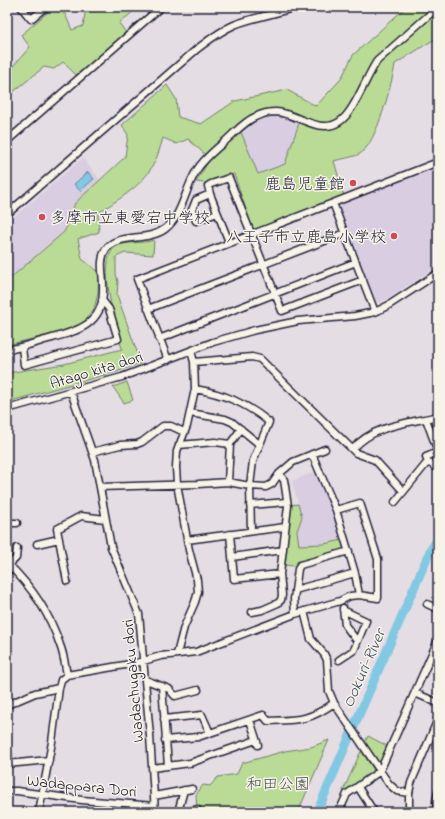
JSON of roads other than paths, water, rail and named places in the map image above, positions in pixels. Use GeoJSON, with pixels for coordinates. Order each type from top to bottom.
{"type":"FeatureCollection","features":[{"type":"Feature","properties":{"kind":"street"},"geometry":{"type":"LineString","coordinates":[[21,7],[31,19],[46,7]]}},
{"type":"Feature","properties":{"kind":"street"},"geometry":{"type":"LineString","coordinates":[[7,141],[161,7]]}},
{"type":"Feature","properties":{"kind":"street"},"geometry":{"type":"LineString","coordinates":[[7,214],[197,48],[216,35],[246,21],[283,12],[296,7]]}},
{"type":"Feature","properties":{"kind":"street"},"geometry":{"type":"LineString","coordinates":[[7,350],[71,333],[89,323],[100,309],[103,290],[103,256],[107,248],[120,240],[156,234],[168,226],[174,220],[178,212],[190,180],[203,162],[245,124],[255,117],[275,112],[325,127],[340,122],[351,110],[377,61],[438,7]]}},
{"type":"Feature","properties":{"kind":"street"},"geometry":{"type":"LineString","coordinates":[[168,360],[137,279],[438,162]]}},
{"type":"Feature","properties":{"kind":"street"},"geometry":{"type":"LineString","coordinates":[[229,242],[208,186],[229,178],[282,311],[363,280]]}},
{"type":"Feature","properties":{"kind":"street"},"geometry":{"type":"LineString","coordinates":[[210,194],[196,200],[192,210],[196,221],[217,213]]}},
{"type":"Feature","properties":{"kind":"street"},"geometry":{"type":"LineString","coordinates":[[333,203],[375,312]]}},
{"type":"Feature","properties":{"kind":"street"},"geometry":{"type":"LineString","coordinates":[[148,309],[345,233]]}},
{"type":"Feature","properties":{"kind":"street"},"geometry":{"type":"LineString","coordinates":[[160,339],[356,262]]}},
{"type":"Feature","properties":{"kind":"street","name":"Atago kita dori"},"geometry":{"type":"LineString","coordinates":[[7,409],[122,377],[225,339],[271,326],[313,319],[355,316],[375,312],[389,305],[438,273]]}},
{"type":"Feature","properties":{"kind":"street"},"geometry":{"type":"LineString","coordinates":[[22,347],[24,365],[118,339],[109,309],[102,300]]}},
{"type":"Feature","properties":{"kind":"street"},"geometry":{"type":"LineString","coordinates":[[176,654],[184,627],[198,592],[196,575],[187,540],[177,484],[176,467],[179,445],[190,413],[195,389],[194,362],[191,351]]}},
{"type":"Feature","properties":{"kind":"street"},"geometry":{"type":"LineString","coordinates":[[194,362],[252,357],[260,359],[356,453],[375,460],[403,491]]}},
{"type":"Feature","properties":{"kind":"street"},"geometry":{"type":"LineString","coordinates":[[195,389],[219,394],[236,400],[269,422],[253,461],[250,486],[251,531]]}},
{"type":"Feature","properties":{"kind":"street","name":"Wadachugaku dori"},"geometry":{"type":"LineString","coordinates":[[71,392],[92,452],[113,555],[138,610],[146,680],[154,809]]}},
{"type":"Feature","properties":{"kind":"street"},"geometry":{"type":"LineString","coordinates":[[190,413],[225,418],[259,444]]}},
{"type":"Feature","properties":{"kind":"street"},"geometry":{"type":"LineString","coordinates":[[353,449],[357,444],[386,427],[438,416]]}},
{"type":"Feature","properties":{"kind":"street"},"geometry":{"type":"LineString","coordinates":[[426,419],[438,452],[426,457],[428,464]]}},
{"type":"Feature","properties":{"kind":"street"},"geometry":{"type":"LineString","coordinates":[[92,452],[116,445],[137,444],[142,442],[163,426],[172,426],[184,432]]}},
{"type":"Feature","properties":{"kind":"street"},"geometry":{"type":"LineString","coordinates":[[228,482],[230,444],[241,429]]}},
{"type":"Feature","properties":{"kind":"street"},"geometry":{"type":"LineString","coordinates":[[179,445],[215,442],[230,444]]}},
{"type":"Feature","properties":{"kind":"street"},"geometry":{"type":"LineString","coordinates":[[100,487],[228,482],[266,487],[272,484],[279,474],[294,462],[326,449]]}},
{"type":"Feature","properties":{"kind":"street"},"geometry":{"type":"LineString","coordinates":[[312,454],[336,510],[359,595]]}},
{"type":"Feature","properties":{"kind":"street"},"geometry":{"type":"LineString","coordinates":[[395,502],[422,467],[430,463],[438,469]]}},
{"type":"Feature","properties":{"kind":"street"},"geometry":{"type":"LineString","coordinates":[[252,612],[262,610],[278,603],[281,600],[282,595],[280,574],[288,506],[284,480],[279,474]]}},
{"type":"Feature","properties":{"kind":"street"},"geometry":{"type":"LineString","coordinates":[[250,506],[287,502]]}},
{"type":"Feature","properties":{"kind":"street"},"geometry":{"type":"LineString","coordinates":[[39,812],[49,760],[59,688],[61,680],[66,675],[144,661],[160,656],[196,652],[295,614],[340,601],[350,596],[359,595],[378,598],[378,559],[360,503],[336,510]]}},
{"type":"Feature","properties":{"kind":"street"},"geometry":{"type":"LineString","coordinates":[[67,581],[57,529],[81,516],[105,519]]}},
{"type":"Feature","properties":{"kind":"street"},"geometry":{"type":"LineString","coordinates":[[7,523],[17,523]]}},
{"type":"Feature","properties":{"kind":"street"},"geometry":{"type":"LineString","coordinates":[[187,540],[285,526]]}},
{"type":"Feature","properties":{"kind":"street"},"geometry":{"type":"LineString","coordinates":[[230,534],[234,579],[280,574]]}},
{"type":"Feature","properties":{"kind":"street"},"geometry":{"type":"LineString","coordinates":[[37,544],[59,539]]}},
{"type":"Feature","properties":{"kind":"street"},"geometry":{"type":"LineString","coordinates":[[17,548],[16,558],[8,564],[32,592],[45,611],[60,646],[66,675]]}},
{"type":"Feature","properties":{"kind":"street"},"geometry":{"type":"LineString","coordinates":[[232,557],[283,550]]}},
{"type":"Feature","properties":{"kind":"street"},"geometry":{"type":"LineString","coordinates":[[295,614],[294,599],[298,568],[300,565],[348,550]]}},
{"type":"Feature","properties":{"kind":"street"},"geometry":{"type":"LineString","coordinates":[[295,590],[354,573]]}},
{"type":"Feature","properties":{"kind":"street"},"geometry":{"type":"LineString","coordinates":[[340,601],[345,625],[357,641]]}},
{"type":"Feature","properties":{"kind":"street"},"geometry":{"type":"LineString","coordinates":[[261,602],[262,610]]}},
{"type":"Feature","properties":{"kind":"street"},"geometry":{"type":"LineString","coordinates":[[427,604],[438,609]]}},
{"type":"Feature","properties":{"kind":"street"},"geometry":{"type":"LineString","coordinates":[[338,660],[354,650],[366,621],[343,610]]}},
{"type":"Feature","properties":{"kind":"street"},"geometry":{"type":"LineString","coordinates":[[304,611],[311,639],[324,654],[327,660],[329,692],[334,703],[394,789],[409,793]]}},
{"type":"Feature","properties":{"kind":"street"},"geometry":{"type":"LineString","coordinates":[[339,812],[347,794],[380,771],[438,640]]}},
{"type":"Feature","properties":{"kind":"street"},"geometry":{"type":"LineString","coordinates":[[146,680],[169,689],[176,696],[198,690]]}},
{"type":"Feature","properties":{"kind":"street"},"geometry":{"type":"LineString","coordinates":[[162,686],[168,766]]}},
{"type":"Feature","properties":{"kind":"street"},"geometry":{"type":"LineString","coordinates":[[7,704],[35,694],[59,688]]}},
{"type":"Feature","properties":{"kind":"street"},"geometry":{"type":"LineString","coordinates":[[415,693],[438,703]]}},
{"type":"Feature","properties":{"kind":"street"},"geometry":{"type":"LineString","coordinates":[[165,740],[198,737],[263,715],[268,721],[304,719],[319,713],[334,703]]}},
{"type":"Feature","properties":{"kind":"street"},"geometry":{"type":"LineString","coordinates":[[164,719],[202,715],[210,733]]}},
{"type":"Feature","properties":{"kind":"street"},"geometry":{"type":"LineString","coordinates":[[152,768],[190,762],[257,742],[250,720]]}},
{"type":"Feature","properties":{"kind":"street"},"geometry":{"type":"LineString","coordinates":[[409,812],[409,793],[413,776],[435,734],[438,720]]}},
{"type":"Feature","properties":{"kind":"street"},"geometry":{"type":"LineString","coordinates":[[8,754],[8,764],[49,760]]}},
{"type":"Feature","properties":{"kind":"street"},"geometry":{"type":"LineString","coordinates":[[358,787],[371,810]]}},
{"type":"Feature","properties":{"kind":"street"},"geometry":{"type":"LineString","coordinates":[[154,796],[192,789]]}},
{"type":"Feature","properties":{"kind":"street","name":"Wadappara Dori"},"geometry":{"type":"LineString","coordinates":[[7,791],[17,790],[154,809]]}},
{"type":"Feature","properties":{"kind":"street"},"geometry":{"type":"LineString","coordinates":[[178,812],[184,790]]}},
{"type":"Feature","properties":{"kind":"street"},"geometry":{"type":"LineString","coordinates":[[438,791],[436,802],[438,812]]}},
{"type":"Feature","properties":{"kind":"water"},"geometry":{"type":"Polygon","coordinates":[[[88,172],[94,179],[80,191],[74,184],[88,172]]]}},
{"type":"Feature","properties":{"kind":"waterway","name":"Ookuri-River"},"geometry":{"type":"LineString","coordinates":[[317,812],[430,551],[438,538]]}},
{"type":"Feature","properties":{"kind":"place","name":"鹿島児童館"},"geometry":{"type":"Point","coordinates":[353,183]}},
{"type":"Feature","properties":{"kind":"place","name":"多摩市立東愛宕中学校"},"geometry":{"type":"Point","coordinates":[42,217]}},
{"type":"Feature","properties":{"kind":"place","name":"八王子市立鹿島小学校"},"geometry":{"type":"Point","coordinates":[394,236]}},
{"type":"Feature","properties":{"kind":"park label","name":"和田公園"},"geometry":{"type":"Point","coordinates":[278,783]}}]}
